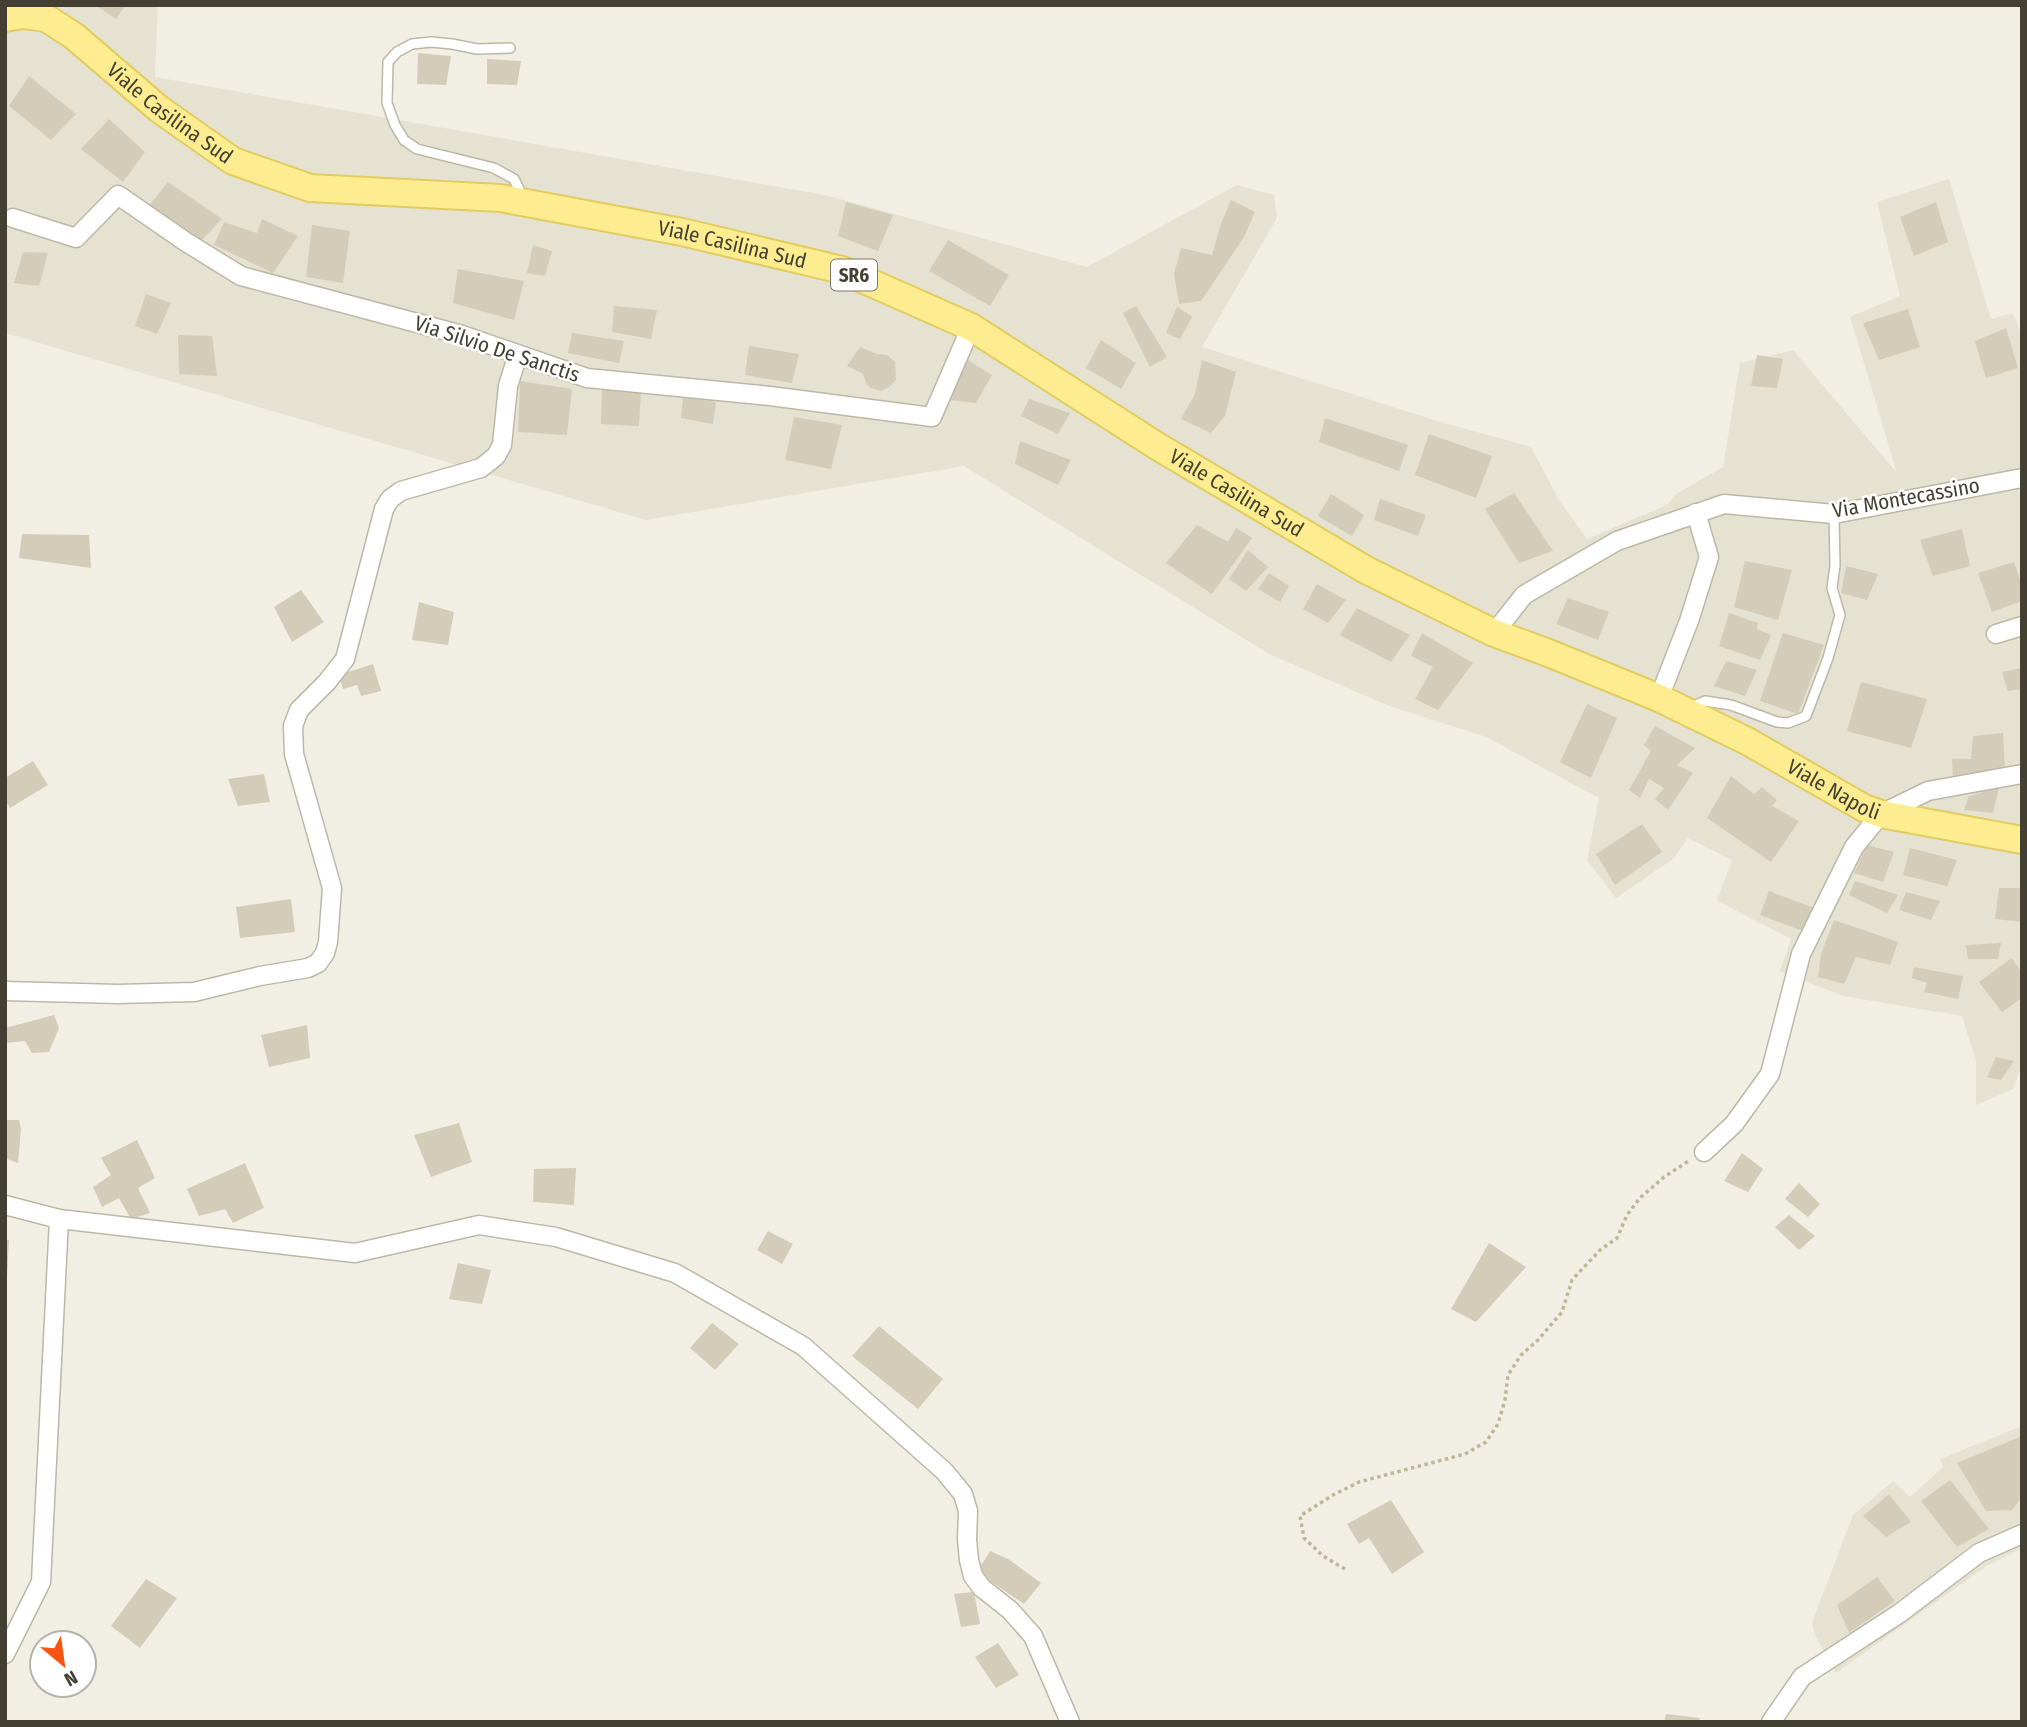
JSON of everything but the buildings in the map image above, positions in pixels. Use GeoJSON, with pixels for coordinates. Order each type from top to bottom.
{"type":"FeatureCollection","features":[{"type":"Feature","properties":{"kind":"main road","name":"Viale Casilina Sud"},"geometry":{"type":"LineString","coordinates":[[5,18],[23,15],[46,18],[74,36],[159,109],[233,161],[310,188],[499,198],[682,232],[842,270],[971,327],[1157,446],[1366,570],[1494,633],[1659,698]]}},
{"type":"Feature","properties":{"kind":"main road","name":"Viale Napoli"},"geometry":{"type":"LineString","coordinates":[[1659,698],[1747,741],[1864,808],[1881,814],[2022,840]]}},
{"type":"Feature","properties":{"kind":"street","name":"Via Silvio De Sanctis"},"geometry":{"type":"LineString","coordinates":[[13,218],[76,237],[118,195],[242,276],[462,335],[587,378],[770,396],[932,417],[971,327]]}},
{"type":"Feature","properties":{"kind":"street"},"geometry":{"type":"LineString","coordinates":[[5,991],[118,994],[194,992],[308,968],[318,963],[328,942],[332,888],[294,754],[293,726],[299,710],[345,659],[384,509],[390,499],[401,492],[481,468],[496,456],[502,444],[508,386],[519,355]]}},
{"type":"Feature","properties":{"kind":"street","name":"Via Montecassino"},"geometry":{"type":"LineString","coordinates":[[1494,633],[1524,595],[1617,541],[1724,504],[1834,514],[2022,478]]}},
{"type":"Feature","properties":{"kind":"street"},"geometry":{"type":"LineString","coordinates":[[1659,698],[1689,621],[1709,557],[1696,513]]}},
{"type":"Feature","properties":{"kind":"street"},"geometry":{"type":"LineString","coordinates":[[1996,634],[2022,626]]}},
{"type":"Feature","properties":{"kind":"street"},"geometry":{"type":"LineString","coordinates":[[1704,1152],[1734,1124],[1770,1074],[1801,954],[1854,847],[1881,814],[1928,791],[2022,774]]}},
{"type":"Feature","properties":{"kind":"street"},"geometry":{"type":"LineString","coordinates":[[5,1205],[59,1219],[355,1253],[479,1225],[555,1237],[675,1273],[803,1346],[944,1471],[963,1493],[968,1511],[969,1560],[974,1576],[982,1588],[1010,1610],[1033,1636],[1070,1722]]}},
{"type":"Feature","properties":{"kind":"street"},"geometry":{"type":"LineString","coordinates":[[5,1654],[41,1582],[59,1219]]}},
{"type":"Feature","properties":{"kind":"street"},"geometry":{"type":"LineString","coordinates":[[1771,1722],[1802,1677],[1900,1613],[1979,1553],[2022,1534]]}},
{"type":"Feature","properties":{"kind":"lane"},"geometry":{"type":"LineString","coordinates":[[510,48],[477,49],[431,42],[412,44],[397,52],[388,62],[387,103],[404,140],[416,149],[494,168],[514,179],[519,189],[515,201]]}},
{"type":"Feature","properties":{"kind":"lane"},"geometry":{"type":"LineString","coordinates":[[1685,710],[1705,701],[1731,705],[1777,722],[1788,723],[1806,716],[1828,658],[1840,615],[1832,588],[1835,566],[1834,514]]}},
{"type":"Feature","properties":{"kind":"path"},"geometry":{"type":"LineString","coordinates":[[1345,1569],[1323,1556],[1304,1538],[1300,1516],[1359,1482],[1465,1454],[1486,1442],[1498,1424],[1505,1401],[1508,1375],[1521,1355],[1562,1312],[1572,1280],[1600,1250],[1617,1238],[1627,1215],[1640,1199],[1664,1177],[1704,1152]]}},
{"type":"Feature","properties":{"kind":"shaded area"},"geometry":{"type":"Polygon","coordinates":[[[5,5],[158,5],[155,77],[825,195],[1087,267],[1237,185],[1274,195],[1277,218],[1202,347],[1444,423],[1531,447],[1559,500],[1587,539],[1667,505],[1676,494],[1723,467],[1740,363],[1793,350],[1897,473],[1850,317],[1900,296],[1877,202],[1949,179],[1991,319],[2013,313],[2022,336],[2022,1064],[2013,1089],[1976,1105],[1976,1062],[1962,1016],[1843,996],[1780,971],[1791,939],[1717,901],[1732,860],[1688,838],[1673,859],[1616,898],[1587,860],[1599,798],[1486,737],[1389,706],[1269,654],[964,466],[646,520],[5,333],[5,5]]]}},
{"type":"Feature","properties":{"kind":"shaded area"},"geometry":{"type":"Polygon","coordinates":[[[2022,1426],[2022,1548],[1988,1565],[1836,1673],[1815,1635],[1812,1623],[1853,1515],[1893,1481],[1910,1497],[1943,1467],[1940,1459],[2022,1426]]]}}]}
